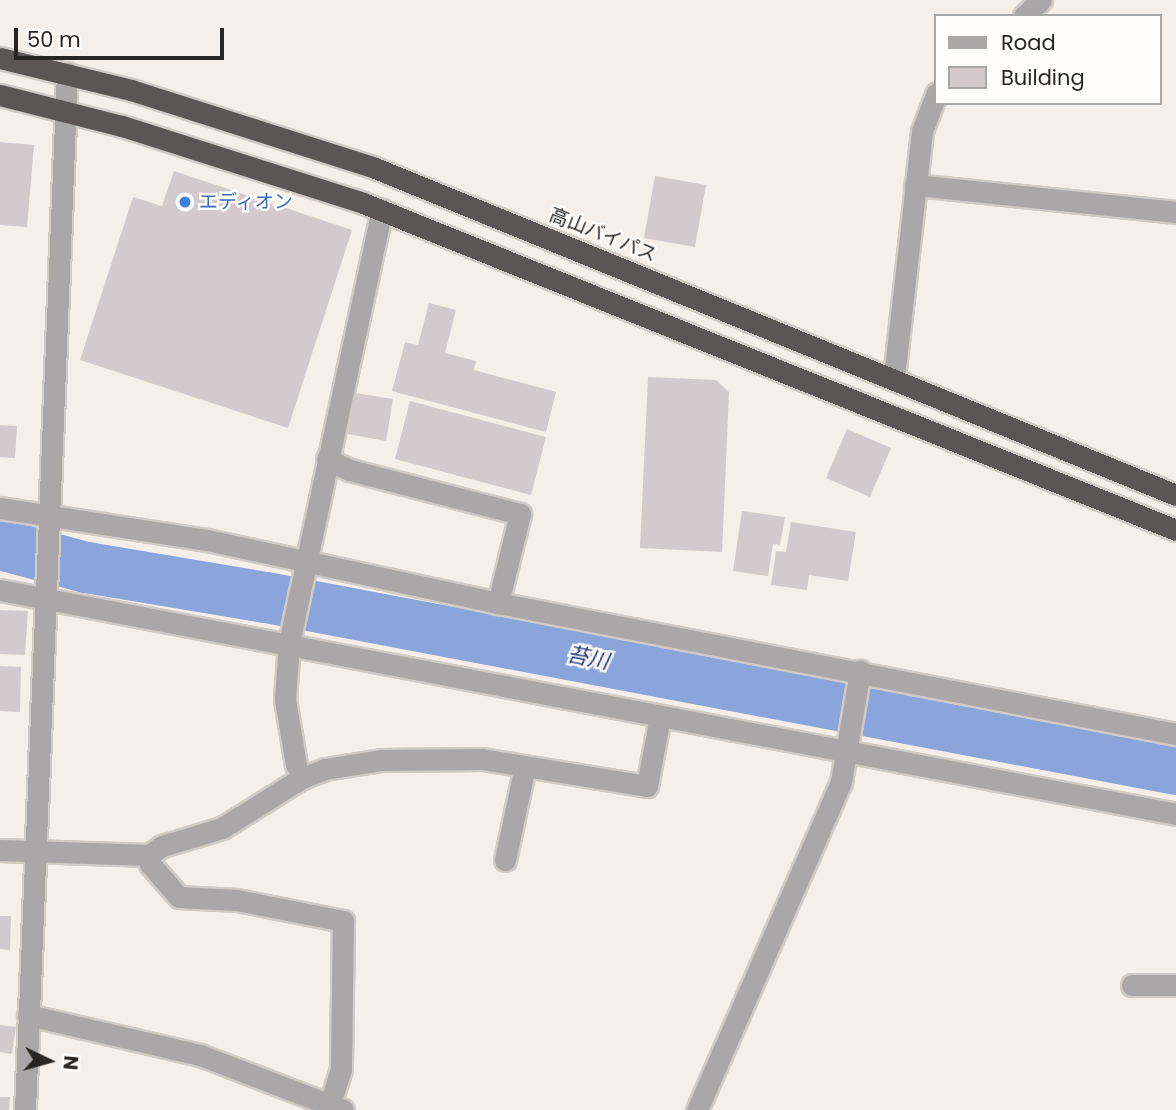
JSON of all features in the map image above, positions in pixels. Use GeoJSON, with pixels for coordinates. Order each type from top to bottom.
{"type":"FeatureCollection","features":[{"type":"Feature","properties":{"kind":"highway","name":"高山バイパス"},"geometry":{"type":"LineString","coordinates":[[0,58],[67,73],[376,168],[894,377],[1176,495]]}},
{"type":"Feature","properties":{"kind":"highway"},"geometry":{"type":"LineString","coordinates":[[0,95],[64,110],[382,210],[1176,530]]}},
{"type":"Feature","properties":{"kind":"street"},"geometry":{"type":"LineString","coordinates":[[1026,14],[1041,0]]}},
{"type":"Feature","properties":{"kind":"street"},"geometry":{"type":"LineString","coordinates":[[25,1110],[67,73]]}},
{"type":"Feature","properties":{"kind":"street"},"geometry":{"type":"LineString","coordinates":[[894,377],[924,117],[934,98]]}},
{"type":"Feature","properties":{"kind":"street"},"geometry":{"type":"LineString","coordinates":[[915,185],[1176,212]]}},
{"type":"Feature","properties":{"kind":"street"},"geometry":{"type":"LineString","coordinates":[[296,765],[285,699],[290,638],[302,566],[382,210]]}},
{"type":"Feature","properties":{"kind":"street"},"geometry":{"type":"LineString","coordinates":[[327,459],[351,470],[520,514],[498,603]]}},
{"type":"Feature","properties":{"kind":"street"},"geometry":{"type":"LineString","coordinates":[[0,508],[498,603],[859,677],[1176,734]]}},
{"type":"Feature","properties":{"kind":"street"},"geometry":{"type":"LineString","coordinates":[[0,590],[46,593],[290,638],[660,717],[846,747],[1176,814]]}},
{"type":"Feature","properties":{"kind":"street"},"geometry":{"type":"LineString","coordinates":[[697,1110],[841,782],[859,677]]}},
{"type":"Feature","properties":{"kind":"street"},"geometry":{"type":"LineString","coordinates":[[0,850],[35,849],[149,855],[162,846],[222,828],[302,778],[325,769],[424,758],[525,766],[647,786],[660,717]]}},
{"type":"Feature","properties":{"kind":"street"},"geometry":{"type":"LineString","coordinates":[[505,860],[525,766]]}},
{"type":"Feature","properties":{"kind":"street"},"geometry":{"type":"LineString","coordinates":[[28,1015],[200,1055],[333,1109],[341,1069],[343,921],[237,900],[179,897],[150,864],[149,855]]}},
{"type":"Feature","properties":{"kind":"street"},"geometry":{"type":"LineString","coordinates":[[1132,985],[1176,985]]}},
{"type":"Feature","properties":{"kind":"building"},"geometry":{"type":"Polygon","coordinates":[[[0,142],[34,145],[27,227],[0,225],[0,142]]]}},
{"type":"Feature","properties":{"kind":"building"},"geometry":{"type":"Polygon","coordinates":[[[174,171],[352,230],[288,428],[80,360],[133,197],[162,206],[174,171]]]}},
{"type":"Feature","properties":{"kind":"building"},"geometry":{"type":"Polygon","coordinates":[[[655,176],[706,185],[695,247],[644,238],[655,176]]]}},
{"type":"Feature","properties":{"kind":"building"},"geometry":{"type":"Polygon","coordinates":[[[429,303],[456,310],[445,353],[476,361],[474,370],[556,392],[546,432],[392,391],[405,342],[418,345],[429,303]]]}},
{"type":"Feature","properties":{"kind":"building"},"geometry":{"type":"Polygon","coordinates":[[[648,377],[716,380],[729,392],[722,552],[640,548],[648,377]]]}},
{"type":"Feature","properties":{"kind":"building"},"geometry":{"type":"Polygon","coordinates":[[[355,393],[393,399],[386,441],[348,434],[355,393]]]}},
{"type":"Feature","properties":{"kind":"building"},"geometry":{"type":"Polygon","coordinates":[[[410,401],[546,437],[531,495],[395,459],[410,401]]]}},
{"type":"Feature","properties":{"kind":"building"},"geometry":{"type":"Polygon","coordinates":[[[0,425],[17,426],[15,458],[0,457],[0,425]]]}},
{"type":"Feature","properties":{"kind":"building"},"geometry":{"type":"Polygon","coordinates":[[[847,429],[891,448],[870,497],[826,478],[847,429]]]}},
{"type":"Feature","properties":{"kind":"building"},"geometry":{"type":"Polygon","coordinates":[[[742,511],[785,517],[780,545],[773,544],[768,576],[733,571],[742,511]]]}},
{"type":"Feature","properties":{"kind":"building"},"geometry":{"type":"Polygon","coordinates":[[[791,522],[856,532],[848,581],[809,575],[807,590],[771,585],[776,551],[786,552],[791,522]]]}},
{"type":"Feature","properties":{"kind":"building"},"geometry":{"type":"Polygon","coordinates":[[[0,610],[28,611],[25,655],[0,654],[0,610]]]}},
{"type":"Feature","properties":{"kind":"building"},"geometry":{"type":"Polygon","coordinates":[[[0,666],[21,667],[20,712],[0,711],[0,666]]]}},
{"type":"Feature","properties":{"kind":"building"},"geometry":{"type":"Polygon","coordinates":[[[0,916],[11,916],[10,950],[0,949],[0,916]]]}},
{"type":"Feature","properties":{"kind":"building"},"geometry":{"type":"Polygon","coordinates":[[[0,1025],[16,1027],[12,1054],[0,1052],[0,1025]]]}},
{"type":"Feature","properties":{"kind":"building"},"geometry":{"type":"Polygon","coordinates":[[[0,1097],[10,1097],[9,1110],[0,1110],[0,1097]]]}},
{"type":"Feature","properties":{"kind":"waterway","name":"苔川"},"geometry":{"type":"LineString","coordinates":[[0,544],[86,567],[266,597],[1176,769]]}},
{"type":"Feature","properties":{"kind":"place","name":"エディオン"},"geometry":{"type":"Point","coordinates":[185,202]}}]}
